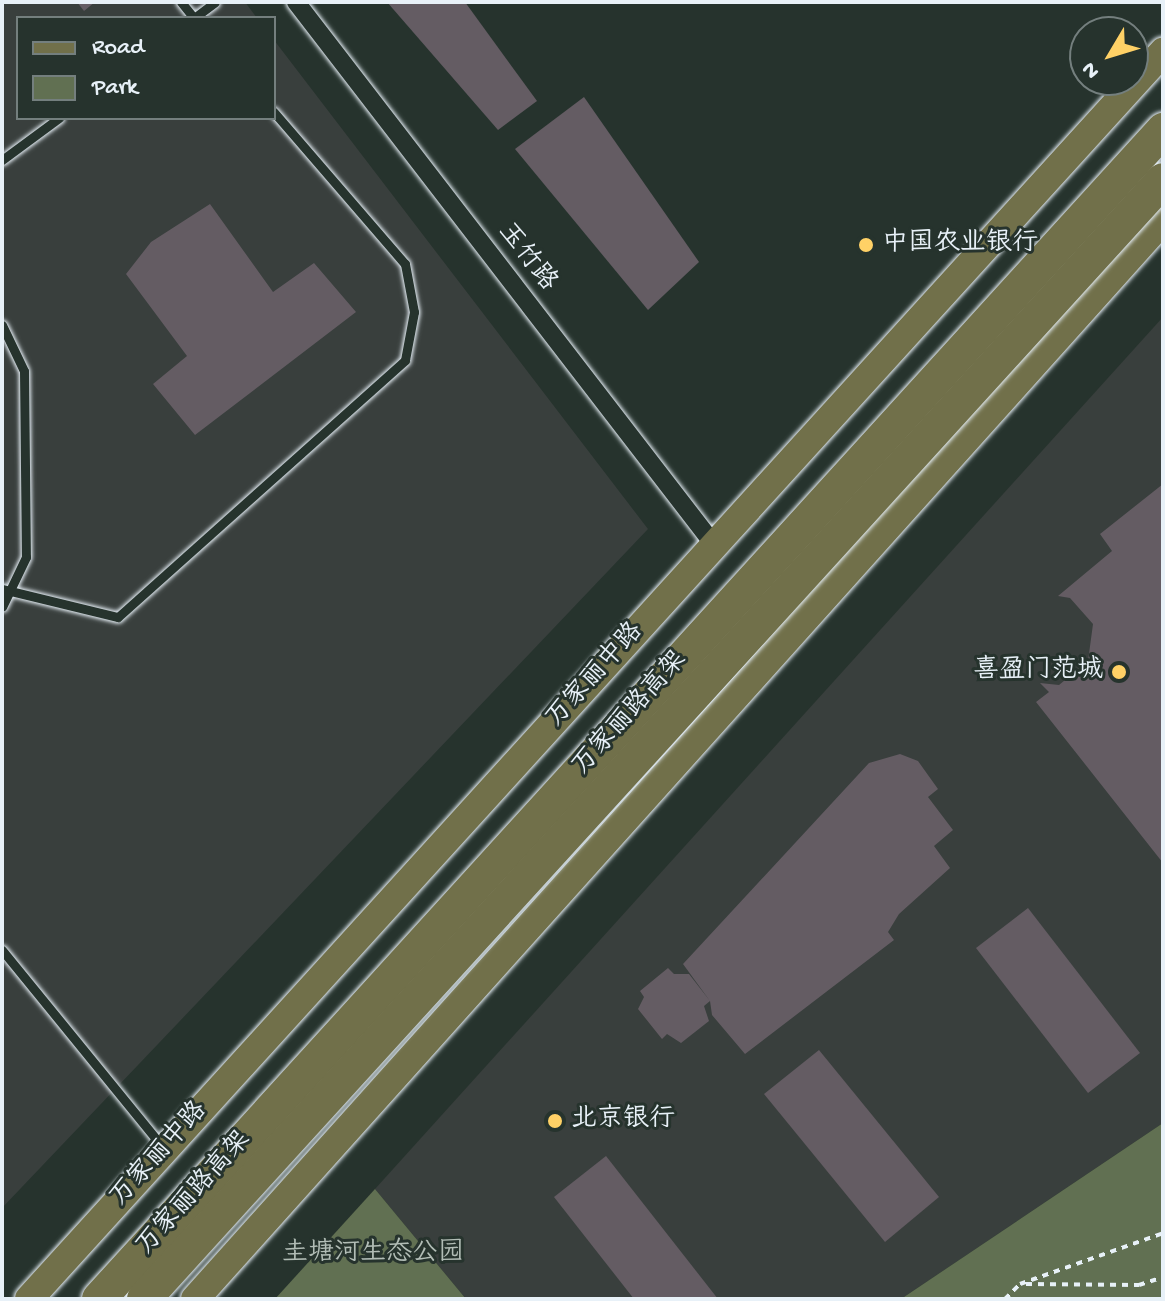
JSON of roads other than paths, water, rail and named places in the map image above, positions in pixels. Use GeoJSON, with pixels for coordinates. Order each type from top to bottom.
{"type":"FeatureCollection","features":[{"type":"Feature","properties":{"kind":"highway","name":"万家丽路高架"},"geometry":{"type":"LineString","coordinates":[[99,1299],[1163,130]]}},
{"type":"Feature","properties":{"kind":"highway","name":"万家丽路高架"},"geometry":{"type":"LineString","coordinates":[[144,1299],[1163,180]]}},
{"type":"Feature","properties":{"kind":"main road","name":"万家丽中路"},"geometry":{"type":"LineString","coordinates":[[29,1299],[1163,52]]}},
{"type":"Feature","properties":{"kind":"main road"},"geometry":{"type":"LineString","coordinates":[[195,1299],[1163,220]]}},
{"type":"Feature","properties":{"kind":"street","name":"玉竹路"},"geometry":{"type":"LineString","coordinates":[[296,2],[715,546]]}},
{"type":"Feature","properties":{"kind":"lane"},"geometry":{"type":"LineString","coordinates":[[197,16],[215,2]]}},
{"type":"Feature","properties":{"kind":"lane"},"geometry":{"type":"LineString","coordinates":[[6,590],[118,617],[405,360],[414,312],[405,264],[276,114]]}},
{"type":"Feature","properties":{"kind":"lane"},"geometry":{"type":"LineString","coordinates":[[2,160],[56,120]]}},
{"type":"Feature","properties":{"kind":"lane"},"geometry":{"type":"LineString","coordinates":[[2,325],[24,371],[26,557],[6,590],[2,607]]}},
{"type":"Feature","properties":{"kind":"lane"},"geometry":{"type":"LineString","coordinates":[[2,950],[165,1150]]}},
{"type":"Feature","properties":{"kind":"place","name":"中国农业银行"},"geometry":{"type":"Point","coordinates":[866,245]}},
{"type":"Feature","properties":{"kind":"place","name":"喜盈门范城"},"geometry":{"type":"Point","coordinates":[1119,672]}},
{"type":"Feature","properties":{"kind":"place","name":"北京银行"},"geometry":{"type":"Point","coordinates":[555,1121]}},
{"type":"Feature","properties":{"kind":"park label","name":"圭塘河生态公园"},"geometry":{"type":"Point","coordinates":[373,1255]}}]}
